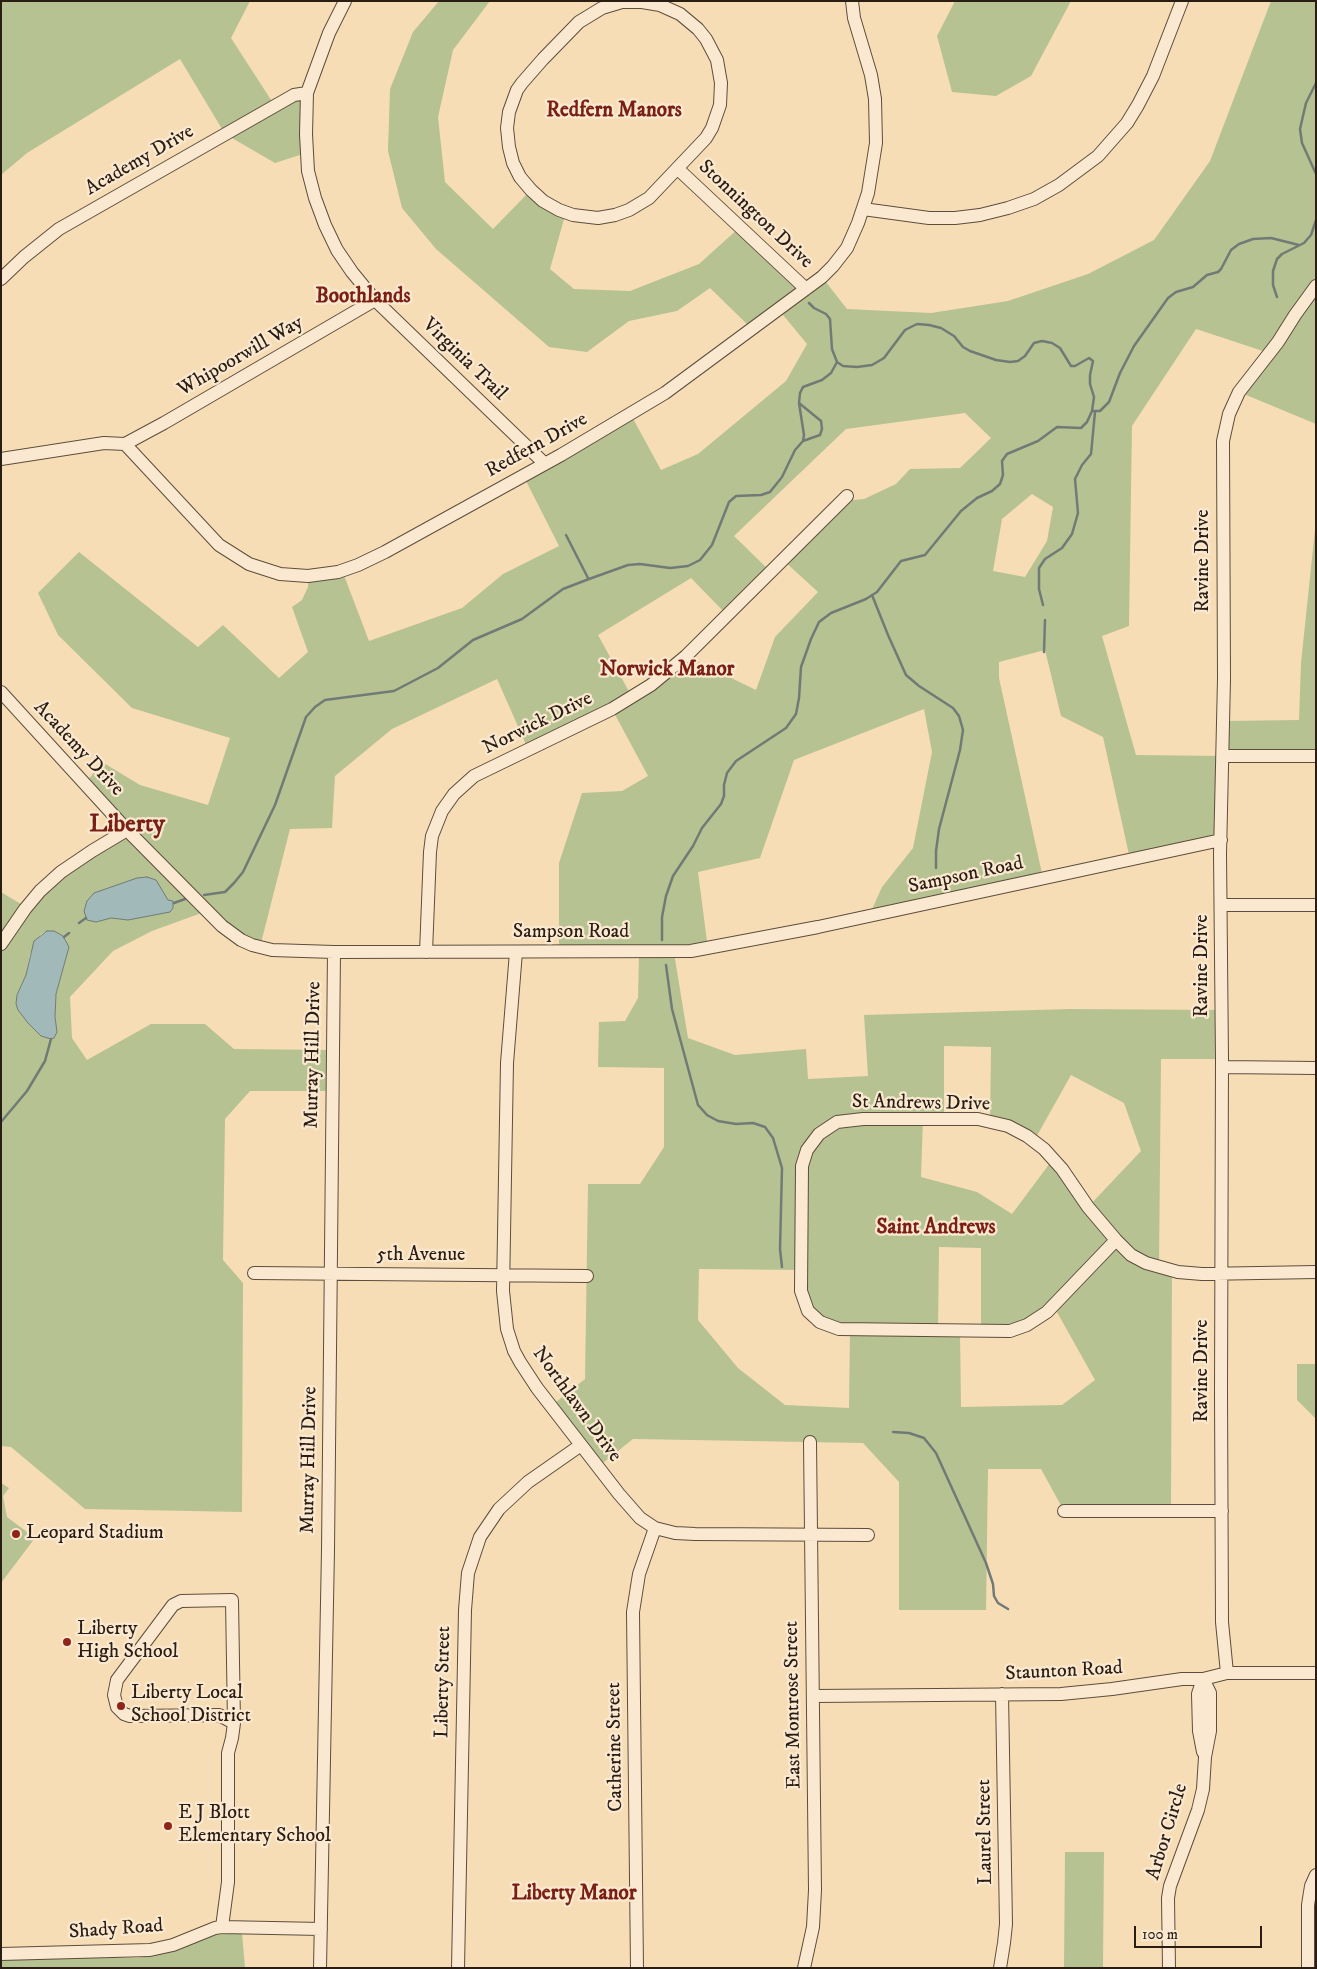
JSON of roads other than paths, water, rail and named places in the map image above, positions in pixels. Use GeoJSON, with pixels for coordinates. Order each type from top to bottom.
{"type":"FeatureCollection","features":[{"type":"Feature","properties":{"kind":"street","name":"Virginia Trail"},"geometry":{"type":"LineString","coordinates":[[345,1],[329,33],[308,93],[306,153],[308,171],[325,225],[337,250],[375,300],[544,464]]}},
{"type":"Feature","properties":{"kind":"street","name":"Stonnington Drive"},"geometry":{"type":"LineString","coordinates":[[631,1],[651,3],[670,9],[690,22],[706,39],[717,60],[721,82],[720,105],[712,128],[706,138],[678,169],[649,198],[622,213],[589,217],[573,215],[559,210],[543,201],[531,190],[520,177],[513,163],[508,147],[507,128],[509,112],[517,90],[543,59],[579,22],[592,12],[612,4],[631,1]]}},
{"type":"Feature","properties":{"kind":"street","name":"Redfern Drive"},"geometry":{"type":"LineString","coordinates":[[125,444],[219,545],[248,564],[280,574],[298,576],[320,575],[358,565],[385,552],[626,418],[665,393],[822,278],[840,258],[863,209],[874,162],[876,124],[871,75],[854,18],[852,1]]}},
{"type":"Feature","properties":{"kind":"street"},"geometry":{"type":"LineString","coordinates":[[863,209],[929,218],[956,218],[980,215],[1008,208],[1034,199],[1059,185],[1098,156],[1131,117],[1153,76],[1182,1]]}},
{"type":"Feature","properties":{"kind":"street","name":"Academy Drive"},"geometry":{"type":"LineString","coordinates":[[1,279],[24,257],[59,230],[294,95],[308,93]]}},
{"type":"Feature","properties":{"kind":"street","name":"Stonnington Drive"},"geometry":{"type":"LineString","coordinates":[[678,169],[806,289]]}},
{"type":"Feature","properties":{"kind":"street","name":"Ravine Drive"},"geometry":{"type":"LineString","coordinates":[[1227,1673],[1222,1622],[1221,840],[1224,431],[1232,406],[1239,392],[1278,342],[1316,286]]}},
{"type":"Feature","properties":{"kind":"street","name":"Whipoorwill Way"},"geometry":{"type":"LineString","coordinates":[[125,444],[375,300]]}},
{"type":"Feature","properties":{"kind":"street"},"geometry":{"type":"LineString","coordinates":[[1,459],[104,443],[125,444]]}},
{"type":"Feature","properties":{"kind":"street","name":"Norwick Drive"},"geometry":{"type":"LineString","coordinates":[[426,952],[432,836],[442,811],[454,794],[474,776],[612,709],[651,685],[686,656],[847,496]]}},
{"type":"Feature","properties":{"kind":"street","name":"Academy Drive"},"geometry":{"type":"LineString","coordinates":[[1,692],[127,830]]}},
{"type":"Feature","properties":{"kind":"street"},"geometry":{"type":"LineString","coordinates":[[1223,756],[1316,756]]}},
{"type":"Feature","properties":{"kind":"street"},"geometry":{"type":"LineString","coordinates":[[1,944],[25,908],[40,891],[61,872],[92,850],[127,830]]}},
{"type":"Feature","properties":{"kind":"street","name":"Sampson Road"},"geometry":{"type":"LineString","coordinates":[[127,830],[222,926],[241,940],[272,950],[334,952],[674,952],[708,949],[1221,840]]}},
{"type":"Feature","properties":{"kind":"street"},"geometry":{"type":"LineString","coordinates":[[1222,905],[1316,905]]}},
{"type":"Feature","properties":{"kind":"street","name":"Murray Hill Drive"},"geometry":{"type":"LineString","coordinates":[[320,1968],[328,1560],[334,952]]}},
{"type":"Feature","properties":{"kind":"street","name":"Northlawn Drive"},"geometry":{"type":"LineString","coordinates":[[516,952],[506,1062],[504,1275],[505,1320],[514,1351],[538,1388],[581,1445],[640,1518],[655,1528],[675,1533],[695,1534],[868,1535]]}},
{"type":"Feature","properties":{"kind":"street"},"geometry":{"type":"LineString","coordinates":[[1222,1067],[1316,1068]]}},
{"type":"Feature","properties":{"kind":"street","name":"St Andrews Drive"},"geometry":{"type":"LineString","coordinates":[[1116,1240],[1047,1312],[1027,1325],[1012,1330],[938,1332],[839,1330],[820,1322],[808,1311],[801,1291],[802,1166],[807,1150],[819,1134],[837,1122],[863,1118],[978,1119],[1008,1126],[1028,1136],[1044,1149],[1062,1169],[1088,1207],[1116,1240],[1131,1255],[1159,1268],[1202,1274],[1316,1272]]}},
{"type":"Feature","properties":{"kind":"street","name":"5th Avenue"},"geometry":{"type":"LineString","coordinates":[[254,1272],[587,1276]]}},
{"type":"Feature","properties":{"kind":"street","name":"East Montrose Street"},"geometry":{"type":"LineString","coordinates":[[804,1968],[810,1945],[815,1909],[810,1442]]}},
{"type":"Feature","properties":{"kind":"street","name":"Liberty Street"},"geometry":{"type":"LineString","coordinates":[[458,1968],[464,1610],[472,1554],[480,1537],[498,1509],[528,1482],[581,1445]]}},
{"type":"Feature","properties":{"kind":"street"},"geometry":{"type":"LineString","coordinates":[[1064,1511],[1222,1511]]}},
{"type":"Feature","properties":{"kind":"street","name":"Catherine Street"},"geometry":{"type":"LineString","coordinates":[[637,1968],[633,1612],[639,1574],[655,1528]]}},
{"type":"Feature","properties":{"kind":"street"},"geometry":{"type":"LineString","coordinates":[[222,1927],[228,1882],[228,1753],[234,1723],[232,1600],[181,1601],[173,1605],[117,1680],[114,1695],[117,1707],[124,1714],[130,1716],[220,1715],[234,1723]]}},
{"type":"Feature","properties":{"kind":"street","name":"Staunton Road"},"geometry":{"type":"LineString","coordinates":[[813,1696],[1086,1692],[1182,1679],[1203,1679],[1227,1673],[1316,1673]]}},
{"type":"Feature","properties":{"kind":"street","name":"Arbor Circle"},"geometry":{"type":"LineString","coordinates":[[1169,1968],[1170,1886],[1198,1810],[1203,1789],[1204,1757],[1199,1731],[1198,1694],[1203,1679]]}},
{"type":"Feature","properties":{"kind":"street","name":"Laurel Street"},"geometry":{"type":"LineString","coordinates":[[1000,1968],[1006,1924],[1002,1694]]}},
{"type":"Feature","properties":{"kind":"street"},"geometry":{"type":"LineString","coordinates":[[1308,1968],[1308,1905],[1311,1886],[1316,1874]]}},
{"type":"Feature","properties":{"kind":"street","name":"Shady Road"},"geometry":{"type":"LineString","coordinates":[[1,1954],[150,1950],[173,1945],[214,1928],[222,1927],[321,1929]]}},
{"type":"Feature","properties":{"kind":"water"},"geometry":{"type":"Polygon","coordinates":[[[147,877],[156,880],[168,900],[173,901],[173,908],[170,912],[128,920],[111,918],[96,922],[87,920],[84,911],[87,901],[94,893],[137,878],[147,877]]]}},
{"type":"Feature","properties":{"kind":"water"},"geometry":{"type":"Polygon","coordinates":[[[47,931],[54,931],[63,936],[69,947],[56,994],[55,1017],[57,1032],[54,1038],[51,1039],[41,1036],[28,1023],[18,1010],[16,1004],[17,995],[26,975],[34,941],[47,931]]]}},
{"type":"Feature","properties":{"kind":"waterway"},"geometry":{"type":"LineString","coordinates":[[1316,83],[1306,103],[1300,129],[1302,143],[1316,174]]}},
{"type":"Feature","properties":{"kind":"waterway"},"geometry":{"type":"LineString","coordinates":[[1277,297],[1273,285],[1273,271],[1277,259],[1282,254],[1304,243],[1311,235],[1316,220]]}},
{"type":"Feature","properties":{"kind":"waterway"},"geometry":{"type":"LineString","coordinates":[[662,940],[662,917],[666,896],[673,876],[693,846],[702,828],[721,804],[727,773],[736,761],[786,728],[796,714],[801,667],[819,622],[831,613],[866,599],[877,592],[901,561],[925,555],[961,511],[977,498],[992,491],[1000,484],[1003,475],[1002,461],[1007,454],[1038,441],[1057,427],[1081,428],[1087,422],[1092,411],[1100,411],[1109,402],[1120,373],[1134,346],[1168,298],[1176,292],[1193,287],[1207,275],[1218,272],[1231,250],[1239,244],[1253,239],[1271,238],[1299,245]]}},
{"type":"Feature","properties":{"kind":"waterway"},"geometry":{"type":"LineString","coordinates":[[809,303],[826,314],[830,319],[832,349],[837,362],[843,366],[872,365],[884,358],[905,330],[917,324],[941,328],[954,336],[963,347],[970,351],[996,360],[1010,362],[1018,361],[1025,356],[1034,343],[1042,341],[1052,343],[1060,348],[1071,366],[1075,366],[1089,358],[1093,361],[1090,375],[1090,384],[1094,397],[1092,411]]}},
{"type":"Feature","properties":{"kind":"waterway"},"geometry":{"type":"LineString","coordinates":[[204,895],[225,892],[243,872],[275,805],[306,717],[315,707],[325,700],[394,691],[438,668],[473,640],[522,619],[563,589],[589,579],[628,565],[640,564],[670,568],[688,566],[700,560],[712,545],[729,502],[736,496],[761,495],[770,492],[782,477],[795,450],[803,441],[804,435],[799,403],[800,393],[803,387],[822,380],[831,373],[837,362]]}},
{"type":"Feature","properties":{"kind":"waterway"},"geometry":{"type":"LineString","coordinates":[[799,403],[821,421],[822,429],[820,435],[803,441]]}},
{"type":"Feature","properties":{"kind":"waterway"},"geometry":{"type":"LineString","coordinates":[[1043,605],[1039,589],[1039,568],[1045,559],[1062,548],[1072,534],[1078,513],[1075,479],[1082,465],[1091,454],[1095,412]]}},
{"type":"Feature","properties":{"kind":"waterway"},"geometry":{"type":"LineString","coordinates":[[566,535],[588,578]]}},
{"type":"Feature","properties":{"kind":"waterway"},"geometry":{"type":"LineString","coordinates":[[872,595],[906,675],[919,686],[953,708],[959,716],[963,730],[960,750],[939,829],[936,868]]}},
{"type":"Feature","properties":{"kind":"waterway"},"geometry":{"type":"LineString","coordinates":[[1044,652],[1045,620]]}},
{"type":"Feature","properties":{"kind":"waterway"},"geometry":{"type":"LineString","coordinates":[[174,903],[185,899]]}},
{"type":"Feature","properties":{"kind":"waterway"},"geometry":{"type":"LineString","coordinates":[[79,923],[86,918]]}},
{"type":"Feature","properties":{"kind":"waterway"},"geometry":{"type":"LineString","coordinates":[[64,937],[69,933]]}},
{"type":"Feature","properties":{"kind":"waterway"},"geometry":{"type":"LineString","coordinates":[[666,965],[672,1009],[698,1105],[707,1115],[718,1121],[736,1124],[753,1123],[765,1127],[773,1138],[782,1168],[780,1249],[782,1267]]}},
{"type":"Feature","properties":{"kind":"waterway"},"geometry":{"type":"LineString","coordinates":[[1,1122],[27,1091],[45,1061],[51,1039]]}},
{"type":"Feature","properties":{"kind":"waterway"},"geometry":{"type":"LineString","coordinates":[[893,1432],[909,1433],[924,1438],[936,1453],[986,1563],[993,1584],[994,1596],[998,1603],[1008,1609]]}},
{"type":"Feature","properties":{"kind":"place","name":"Leopard Stadium"},"geometry":{"type":"Point","coordinates":[16,1534]}},
{"type":"Feature","properties":{"kind":"place","name":"Liberty High School"},"geometry":{"type":"Point","coordinates":[67,1642]}},
{"type":"Feature","properties":{"kind":"place","name":"Liberty Local School District"},"geometry":{"type":"Point","coordinates":[121,1706]}},
{"type":"Feature","properties":{"kind":"place","name":"E J Blott Elementary School"},"geometry":{"type":"Point","coordinates":[168,1826]}},
{"type":"Feature","properties":{"kind":"district","name":"Redfern Manors"},"geometry":{"type":"Point","coordinates":[614,112]}},
{"type":"Feature","properties":{"kind":"district","name":"Boothlands"},"geometry":{"type":"Point","coordinates":[363,298]}},
{"type":"Feature","properties":{"kind":"district","name":"Norwick Manor"},"geometry":{"type":"Point","coordinates":[667,671]}},
{"type":"Feature","properties":{"kind":"district","name":"Liberty"},"geometry":{"type":"Point","coordinates":[127,826]}},
{"type":"Feature","properties":{"kind":"district","name":"Saint Andrews"},"geometry":{"type":"Point","coordinates":[936,1229]}},
{"type":"Feature","properties":{"kind":"district","name":"Liberty Manor"},"geometry":{"type":"Point","coordinates":[574,1895]}}]}
